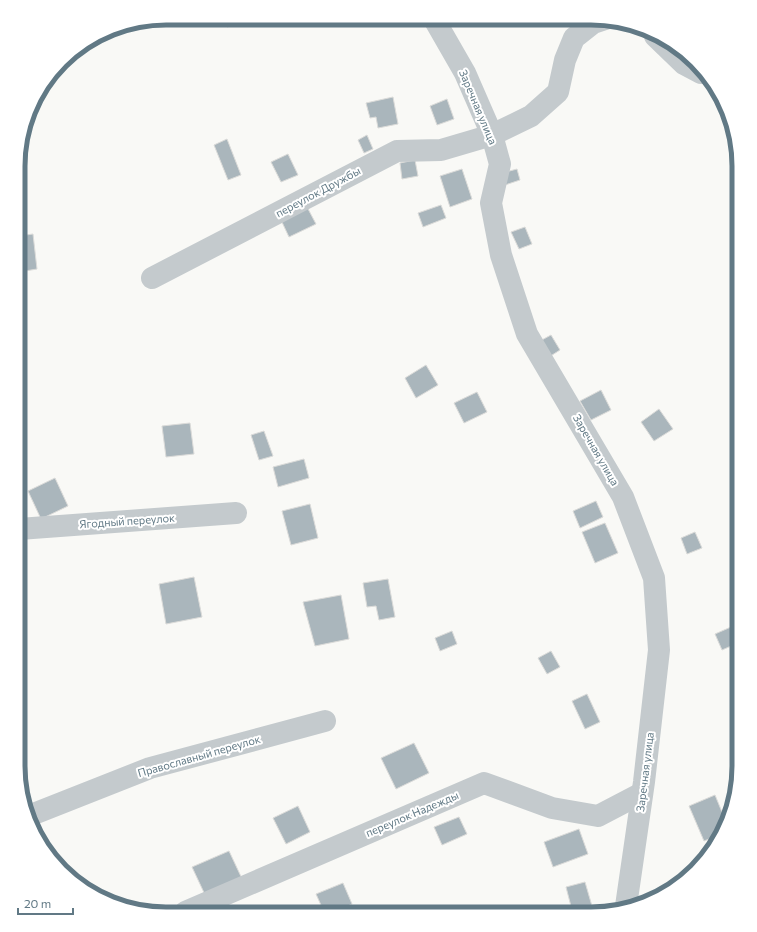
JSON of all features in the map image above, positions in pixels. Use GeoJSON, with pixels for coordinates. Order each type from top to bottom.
{"type":"FeatureCollection","features":[{"type":"Feature","properties":{"kind":"street","name":"Заречная улица"},"geometry":{"type":"LineString","coordinates":[[437,25],[464,73],[492,135],[500,164],[491,203],[501,255],[527,334],[623,497],[654,578],[659,650],[642,793],[627,902]]}},
{"type":"Feature","properties":{"kind":"street","name":"переулок Дружбы"},"geometry":{"type":"LineString","coordinates":[[152,278],[397,151],[441,150],[492,135],[531,116],[558,92],[565,60],[574,38],[590,25]]}},
{"type":"Feature","properties":{"kind":"street"},"geometry":{"type":"LineString","coordinates":[[667,48],[684,64],[693,69]]}},
{"type":"Feature","properties":{"kind":"street","name":"Ягодный переулок"},"geometry":{"type":"LineString","coordinates":[[25,528],[236,513]]}},
{"type":"Feature","properties":{"kind":"street","name":"Православный переулок"},"geometry":{"type":"LineString","coordinates":[[34,813],[150,768],[325,721]]}},
{"type":"Feature","properties":{"kind":"street","name":"переулок Надежды"},"geometry":{"type":"LineString","coordinates":[[197,907],[484,783],[552,808],[598,816],[642,793]]}},
{"type":"Feature","properties":{"kind":"building"},"geometry":{"type":"Polygon","coordinates":[[[393,97],[398,124],[378,128],[376,117],[370,118],[366,103],[393,97]]]}},
{"type":"Feature","properties":{"kind":"building"},"geometry":{"type":"Polygon","coordinates":[[[447,99],[454,119],[437,125],[430,106],[447,99]]]}},
{"type":"Feature","properties":{"kind":"building"},"geometry":{"type":"Polygon","coordinates":[[[367,135],[373,149],[364,153],[358,140],[367,135]]]}},
{"type":"Feature","properties":{"kind":"building"},"geometry":{"type":"Polygon","coordinates":[[[227,139],[241,175],[228,180],[214,145],[227,139]]]}},
{"type":"Feature","properties":{"kind":"building"},"geometry":{"type":"Polygon","coordinates":[[[288,154],[298,175],[281,182],[271,162],[288,154]]]}},
{"type":"Feature","properties":{"kind":"building"},"geometry":{"type":"Polygon","coordinates":[[[415,160],[418,176],[402,179],[400,163],[415,160]]]}},
{"type":"Feature","properties":{"kind":"building"},"geometry":{"type":"Polygon","coordinates":[[[462,169],[472,199],[450,207],[440,176],[462,169]]]}},
{"type":"Feature","properties":{"kind":"building"},"geometry":{"type":"Polygon","coordinates":[[[517,169],[520,180],[505,185],[502,173],[517,169]]]}},
{"type":"Feature","properties":{"kind":"building"},"geometry":{"type":"Polygon","coordinates":[[[441,205],[446,218],[423,227],[418,213],[441,205]]]}},
{"type":"Feature","properties":{"kind":"building"},"geometry":{"type":"Polygon","coordinates":[[[307,207],[316,224],[289,237],[281,220],[307,207]]]}},
{"type":"Feature","properties":{"kind":"building"},"geometry":{"type":"Polygon","coordinates":[[[525,227],[532,244],[519,249],[511,232],[525,227]]]}},
{"type":"Feature","properties":{"kind":"building"},"geometry":{"type":"Polygon","coordinates":[[[33,234],[37,269],[25,271],[25,235],[33,234]]]}},
{"type":"Feature","properties":{"kind":"building"},"geometry":{"type":"Polygon","coordinates":[[[551,335],[560,350],[549,357],[540,341],[551,335]]]}},
{"type":"Feature","properties":{"kind":"building"},"geometry":{"type":"Polygon","coordinates":[[[426,365],[438,385],[416,398],[405,378],[426,365]]]}},
{"type":"Feature","properties":{"kind":"building"},"geometry":{"type":"Polygon","coordinates":[[[601,390],[611,410],[591,420],[580,401],[601,390]]]}},
{"type":"Feature","properties":{"kind":"building"},"geometry":{"type":"Polygon","coordinates":[[[477,392],[487,412],[464,423],[454,403],[477,392]]]}},
{"type":"Feature","properties":{"kind":"building"},"geometry":{"type":"Polygon","coordinates":[[[659,409],[673,429],[654,441],[641,422],[659,409]]]}},
{"type":"Feature","properties":{"kind":"building"},"geometry":{"type":"Polygon","coordinates":[[[190,423],[194,454],[166,457],[162,426],[190,423]]]}},
{"type":"Feature","properties":{"kind":"building"},"geometry":{"type":"Polygon","coordinates":[[[264,431],[273,456],[259,460],[251,435],[264,431]]]}},
{"type":"Feature","properties":{"kind":"building"},"geometry":{"type":"Polygon","coordinates":[[[304,459],[309,478],[278,487],[273,467],[304,459]]]}},
{"type":"Feature","properties":{"kind":"building"},"geometry":{"type":"Polygon","coordinates":[[[55,478],[68,506],[41,519],[28,491],[55,478]]]}},
{"type":"Feature","properties":{"kind":"building"},"geometry":{"type":"Polygon","coordinates":[[[596,501],[603,517],[580,528],[573,511],[596,501]]]}},
{"type":"Feature","properties":{"kind":"building"},"geometry":{"type":"Polygon","coordinates":[[[310,504],[318,538],[291,545],[282,511],[310,504]]]}},
{"type":"Feature","properties":{"kind":"building"},"geometry":{"type":"Polygon","coordinates":[[[605,523],[618,553],[595,563],[582,532],[605,523]]]}},
{"type":"Feature","properties":{"kind":"building"},"geometry":{"type":"Polygon","coordinates":[[[695,532],[702,548],[687,554],[681,538],[695,532]]]}},
{"type":"Feature","properties":{"kind":"building"},"geometry":{"type":"Polygon","coordinates":[[[194,577],[202,617],[166,624],[159,584],[194,577]]]}},
{"type":"Feature","properties":{"kind":"building"},"geometry":{"type":"Polygon","coordinates":[[[388,579],[395,617],[379,620],[376,606],[367,607],[363,583],[388,579]]]}},
{"type":"Feature","properties":{"kind":"building"},"geometry":{"type":"Polygon","coordinates":[[[341,595],[349,639],[315,646],[303,602],[341,595]]]}},
{"type":"Feature","properties":{"kind":"building"},"geometry":{"type":"Polygon","coordinates":[[[731,627],[732,646],[722,650],[715,634],[731,627]]]}},
{"type":"Feature","properties":{"kind":"building"},"geometry":{"type":"Polygon","coordinates":[[[452,631],[457,644],[440,651],[435,638],[452,631]]]}},
{"type":"Feature","properties":{"kind":"building"},"geometry":{"type":"Polygon","coordinates":[[[551,651],[560,667],[547,674],[538,658],[551,651]]]}},
{"type":"Feature","properties":{"kind":"building"},"geometry":{"type":"Polygon","coordinates":[[[587,694],[600,722],[585,729],[572,701],[587,694]]]}},
{"type":"Feature","properties":{"kind":"building"},"geometry":{"type":"Polygon","coordinates":[[[414,743],[429,773],[396,789],[381,758],[414,743]]]}},
{"type":"Feature","properties":{"kind":"building"},"geometry":{"type":"Polygon","coordinates":[[[715,795],[723,814],[712,838],[704,841],[689,806],[715,795]]]}},
{"type":"Feature","properties":{"kind":"building"},"geometry":{"type":"Polygon","coordinates":[[[298,806],[310,832],[286,844],[273,818],[298,806]]]}},
{"type":"Feature","properties":{"kind":"building"},"geometry":{"type":"Polygon","coordinates":[[[459,817],[467,834],[442,845],[434,827],[459,817]]]}},
{"type":"Feature","properties":{"kind":"building"},"geometry":{"type":"Polygon","coordinates":[[[579,829],[588,854],[553,867],[544,842],[579,829]]]}},
{"type":"Feature","properties":{"kind":"building"},"geometry":{"type":"Polygon","coordinates":[[[229,851],[244,883],[207,899],[192,867],[229,851]]]}},
{"type":"Feature","properties":{"kind":"building"},"geometry":{"type":"Polygon","coordinates":[[[585,882],[592,907],[571,907],[566,887],[585,882]]]}},
{"type":"Feature","properties":{"kind":"building"},"geometry":{"type":"Polygon","coordinates":[[[343,883],[352,904],[345,907],[322,907],[316,894],[343,883]]]}}]}
